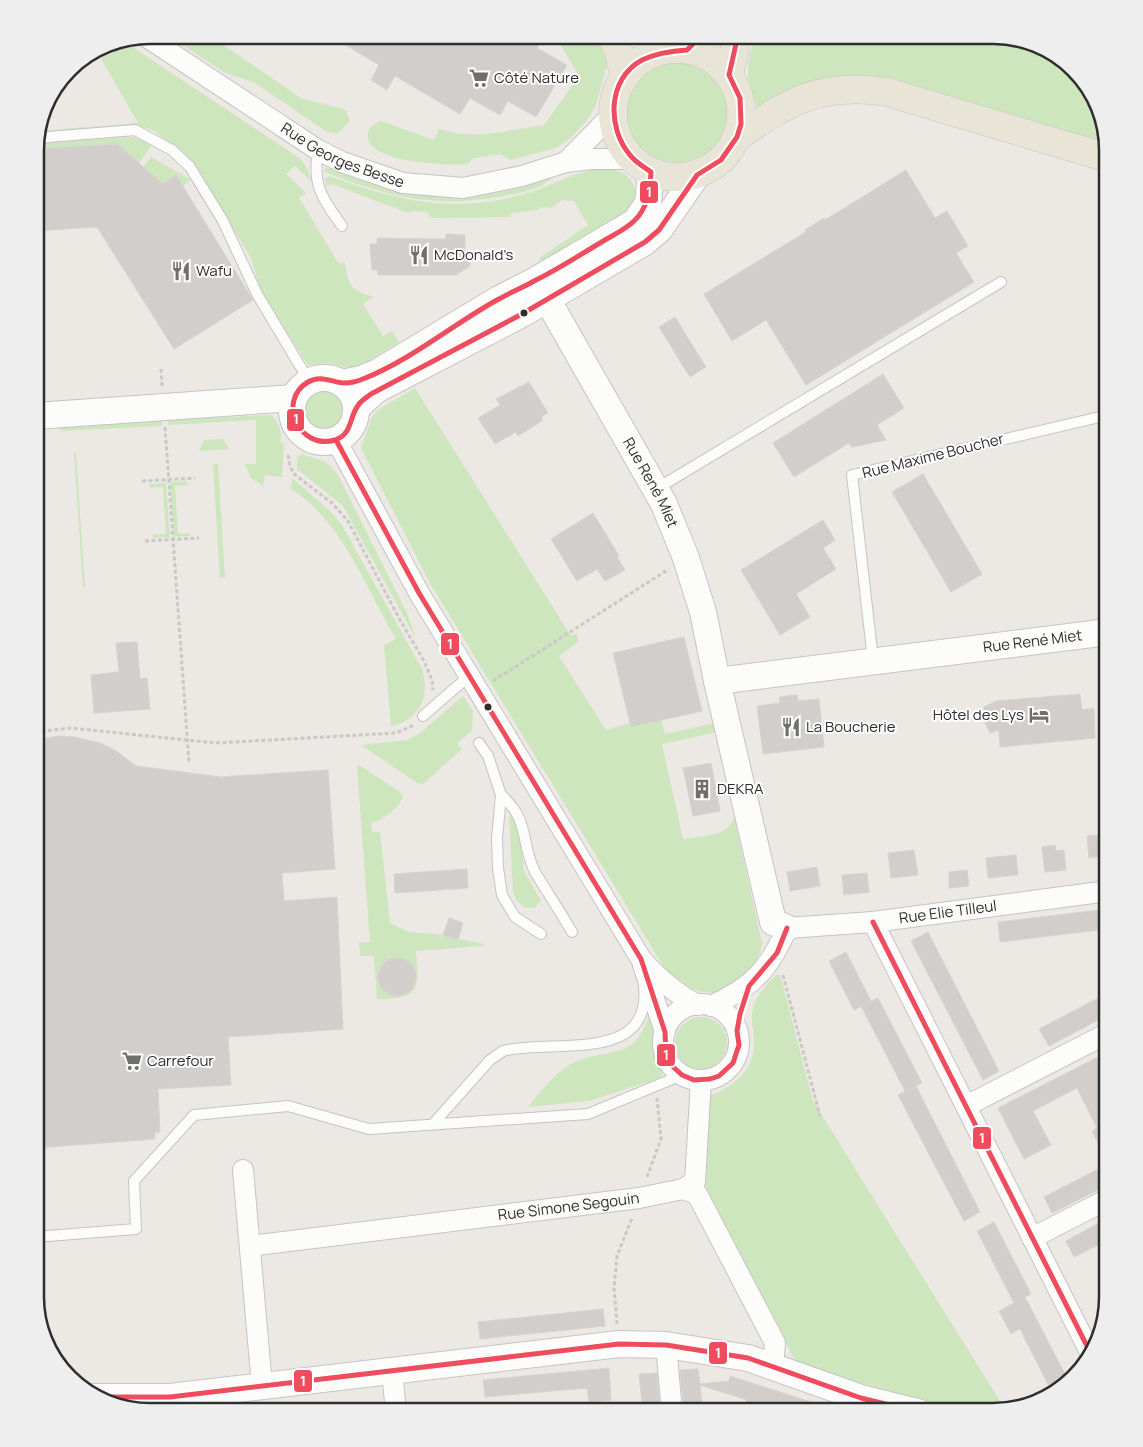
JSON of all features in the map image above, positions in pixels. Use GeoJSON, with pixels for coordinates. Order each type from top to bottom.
{"type":"FeatureCollection","features":[{"type":"Feature","properties":{"kind":"main road"},"geometry":{"type":"LineString","coordinates":[[615,44],[619,52],[624,77]]}},
{"type":"Feature","properties":{"kind":"main road"},"geometry":{"type":"LineString","coordinates":[[689,44],[651,54],[631,67],[615,95],[612,114],[616,134],[641,165],[674,178],[697,175],[722,160],[737,137],[741,124],[740,98],[729,75],[697,44]]}},
{"type":"Feature","properties":{"kind":"main road"},"geometry":{"type":"LineString","coordinates":[[729,75],[736,44]]}},
{"type":"Feature","properties":{"kind":"main road"},"geometry":{"type":"LineString","coordinates":[[737,137],[773,113],[810,95],[837,89],[865,89],[887,92],[1099,155]]}},
{"type":"Feature","properties":{"kind":"street","name":"Rue Georges Besse"},"geometry":{"type":"LineString","coordinates":[[157,44],[318,150],[342,162],[403,184],[463,188],[522,176],[566,162],[591,159],[641,165]]}},
{"type":"Feature","properties":{"kind":"street","name":"Rue Georges Besse"},"geometry":{"type":"LineString","coordinates":[[566,162],[612,114]]}},
{"type":"Feature","properties":{"kind":"street"},"geometry":{"type":"LineString","coordinates":[[342,383],[372,375],[499,299],[536,280],[627,227],[645,210],[650,194],[641,165]]}},
{"type":"Feature","properties":{"kind":"street"},"geometry":{"type":"LineString","coordinates":[[356,408],[376,390],[547,299],[651,238],[697,175]]}},
{"type":"Feature","properties":{"kind":"street","name":"Rue René Miet"},"geometry":{"type":"LineString","coordinates":[[547,299],[655,489],[686,558],[703,612],[717,682],[773,922],[787,928]]}},
{"type":"Feature","properties":{"kind":"street"},"geometry":{"type":"LineString","coordinates":[[44,415],[163,407],[302,390],[327,378],[342,383],[352,394],[356,408],[350,429],[336,440],[315,440],[300,431],[293,418],[302,390]]}},
{"type":"Feature","properties":{"kind":"street"},"geometry":{"type":"LineString","coordinates":[[336,440],[419,593],[641,959],[665,1032],[664,1046],[669,1063],[691,1078],[719,1076],[733,1063],[739,1045],[737,1031],[749,986],[777,952],[787,928]]}},
{"type":"Feature","properties":{"kind":"street","name":"Rue René Miet"},"geometry":{"type":"LineString","coordinates":[[717,682],[1099,633]]}},
{"type":"Feature","properties":{"kind":"street","name":"Rue Elie Tilleul"},"geometry":{"type":"LineString","coordinates":[[787,928],[873,922],[1099,892]]}},
{"type":"Feature","properties":{"kind":"street"},"geometry":{"type":"LineString","coordinates":[[873,922],[1087,1346]]}},
{"type":"Feature","properties":{"kind":"street"},"geometry":{"type":"LineString","coordinates":[[641,959],[665,983],[682,996],[724,1012],[737,1031]]}},
{"type":"Feature","properties":{"kind":"street"},"geometry":{"type":"LineString","coordinates":[[665,1032],[675,1015],[682,1010],[705,1005],[749,986]]}},
{"type":"Feature","properties":{"kind":"street"},"geometry":{"type":"LineString","coordinates":[[966,1106],[1099,1038]]}},
{"type":"Feature","properties":{"kind":"street"},"geometry":{"type":"LineString","coordinates":[[683,1189],[695,1182],[691,1078]]}},
{"type":"Feature","properties":{"kind":"street"},"geometry":{"type":"LineString","coordinates":[[243,1170],[262,1386]]}},
{"type":"Feature","properties":{"kind":"street"},"geometry":{"type":"LineString","coordinates":[[683,1189],[697,1194],[775,1343],[773,1367]]}},
{"type":"Feature","properties":{"kind":"street","name":"Rue Simone Segouin"},"geometry":{"type":"LineString","coordinates":[[250,1246],[639,1198],[683,1189]]}},
{"type":"Feature","properties":{"kind":"street"},"geometry":{"type":"LineString","coordinates":[[1032,1238],[1099,1204]]}},
{"type":"Feature","properties":{"kind":"street"},"geometry":{"type":"LineString","coordinates":[[146,1403],[170,1397],[619,1344],[666,1345],[748,1358],[857,1403]]}},
{"type":"Feature","properties":{"kind":"street"},"geometry":{"type":"LineString","coordinates":[[666,1345],[671,1403]]}},
{"type":"Feature","properties":{"kind":"street"},"geometry":{"type":"LineString","coordinates":[[392,1371],[395,1403]]}},
{"type":"Feature","properties":{"kind":"lane"},"geometry":{"type":"LineString","coordinates":[[45,137],[135,130],[172,150],[190,167],[223,221],[302,390]]}},
{"type":"Feature","properties":{"kind":"lane"},"geometry":{"type":"LineString","coordinates":[[318,150],[315,166],[316,182],[321,197],[342,226]]}},
{"type":"Feature","properties":{"kind":"lane"},"geometry":{"type":"LineString","coordinates":[[655,489],[1001,282]]}},
{"type":"Feature","properties":{"kind":"lane","name":"Rue Maxime Boucher"},"geometry":{"type":"LineString","coordinates":[[873,661],[852,476],[1099,417]]}},
{"type":"Feature","properties":{"kind":"lane"},"geometry":{"type":"LineString","coordinates":[[423,716],[473,683]]}},
{"type":"Feature","properties":{"kind":"lane"},"geometry":{"type":"LineString","coordinates":[[479,743],[488,756],[501,795],[497,838],[498,868],[502,895],[515,916],[541,934]]}},
{"type":"Feature","properties":{"kind":"lane"},"geometry":{"type":"LineString","coordinates":[[501,795],[512,804],[520,820],[535,871],[572,932]]}},
{"type":"Feature","properties":{"kind":"lane"},"geometry":{"type":"LineString","coordinates":[[434,1124],[490,1060],[503,1051],[606,1043],[624,1036],[637,1020],[644,999],[641,959]]}},
{"type":"Feature","properties":{"kind":"lane"},"geometry":{"type":"LineString","coordinates":[[44,1236],[136,1229],[134,1181],[194,1115],[288,1106],[369,1129],[588,1114],[691,1078]]}},
{"type":"Feature","properties":{"kind":"path"},"geometry":{"type":"LineString","coordinates":[[161,369],[188,763]]}},
{"type":"Feature","properties":{"kind":"path"},"geometry":{"type":"LineString","coordinates":[[44,731],[71,728],[187,741],[232,742],[396,733],[410,728],[423,716],[430,703],[433,688],[432,680],[424,661],[344,515],[294,474],[288,455]]}},
{"type":"Feature","properties":{"kind":"path"},"geometry":{"type":"LineString","coordinates":[[142,481],[195,478]]}},
{"type":"Feature","properties":{"kind":"path"},"geometry":{"type":"LineString","coordinates":[[145,542],[199,538]]}},
{"type":"Feature","properties":{"kind":"path"},"geometry":{"type":"LineString","coordinates":[[473,683],[686,558]]}},
{"type":"Feature","properties":{"kind":"path"},"geometry":{"type":"LineString","coordinates":[[777,952],[820,1116]]}},
{"type":"Feature","properties":{"kind":"green space"},"geometry":{"type":"Polygon","coordinates":[[[181,44],[222,44],[301,98],[346,110],[350,121],[338,133],[327,132],[255,83],[224,72],[181,44]]]}},
{"type":"Feature","properties":{"kind":"green space"},"geometry":{"type":"Polygon","coordinates":[[[560,44],[605,44],[608,61],[596,105],[587,120],[572,137],[556,148],[511,160],[500,154],[473,158],[468,164],[444,164],[410,161],[393,157],[379,151],[370,144],[368,134],[370,129],[381,121],[434,140],[439,129],[466,134],[479,134],[544,125],[579,76],[560,44]]]}},
{"type":"Feature","properties":{"kind":"green space"},"geometry":{"type":"Polygon","coordinates":[[[1001,44],[1021,47],[1046,58],[1058,66],[1077,85],[1094,115],[1099,146],[890,87],[760,113],[752,93],[748,74],[748,65],[753,45],[1001,44]]]}},
{"type":"Feature","properties":{"kind":"green space"},"geometry":{"type":"Polygon","coordinates":[[[131,46],[301,159],[308,170],[311,181],[295,166],[286,174],[306,193],[299,198],[339,264],[345,262],[349,282],[359,292],[373,297],[363,304],[383,336],[392,331],[399,342],[359,367],[351,369],[330,363],[308,365],[262,294],[251,258],[199,173],[180,150],[154,131],[144,127],[45,133],[46,130],[138,123],[100,57],[122,47],[131,46]]]}},
{"type":"Feature","properties":{"kind":"green space"},"geometry":{"type":"Polygon","coordinates":[[[677,60],[697,64],[715,75],[726,93],[730,113],[726,133],[715,151],[697,162],[677,166],[657,162],[639,151],[628,133],[624,113],[628,93],[639,75],[657,64],[677,60]]]}},
{"type":"Feature","properties":{"kind":"green space"},"geometry":{"type":"Polygon","coordinates":[[[132,137],[153,143],[139,163],[116,144],[44,148],[44,142],[132,137]]]}},
{"type":"Feature","properties":{"kind":"green space"},"geometry":{"type":"Polygon","coordinates":[[[151,157],[191,180],[183,186],[176,176],[163,184],[143,167],[151,157]]]}},
{"type":"Feature","properties":{"kind":"green space"},"geometry":{"type":"Polygon","coordinates":[[[327,167],[384,188],[436,196],[489,192],[548,178],[551,179],[535,188],[504,196],[480,200],[434,201],[390,194],[368,188],[323,171],[327,167]]]}},
{"type":"Feature","properties":{"kind":"green space"},"geometry":{"type":"Polygon","coordinates":[[[608,169],[623,173],[632,182],[635,188],[635,195],[631,209],[545,263],[538,259],[588,225],[574,201],[562,200],[551,208],[542,207],[538,210],[512,213],[510,217],[432,218],[427,212],[412,211],[408,213],[332,184],[327,186],[325,179],[329,176],[354,185],[403,198],[451,204],[501,200],[538,190],[587,171],[608,169]]]}},
{"type":"Feature","properties":{"kind":"green space"},"geometry":{"type":"Polygon","coordinates":[[[415,388],[571,636],[577,633],[578,642],[559,656],[606,730],[630,723],[631,727],[661,720],[665,734],[715,723],[717,732],[662,744],[683,839],[721,832],[732,823],[734,816],[762,944],[759,955],[750,969],[726,990],[711,993],[704,992],[689,988],[670,977],[431,585],[361,448],[372,417],[379,409],[415,388]]]}},
{"type":"Feature","properties":{"kind":"green space"},"geometry":{"type":"Polygon","coordinates":[[[324,391],[338,396],[343,410],[338,424],[324,429],[310,424],[305,410],[310,396],[324,391]]]}},
{"type":"Feature","properties":{"kind":"green space"},"geometry":{"type":"Polygon","coordinates":[[[271,415],[280,428],[280,443],[284,444],[282,477],[265,475],[263,486],[251,478],[245,464],[256,464],[256,420],[168,425],[168,420],[271,415]]]}},
{"type":"Feature","properties":{"kind":"green space"},"geometry":{"type":"Polygon","coordinates":[[[161,416],[162,426],[60,431],[61,427],[161,416]]]}},
{"type":"Feature","properties":{"kind":"green space"},"geometry":{"type":"Polygon","coordinates":[[[223,439],[229,449],[199,451],[204,440],[223,439]]]}},
{"type":"Feature","properties":{"kind":"green space"},"geometry":{"type":"Polygon","coordinates":[[[74,453],[76,453],[85,587],[83,587],[74,453]]]}},
{"type":"Feature","properties":{"kind":"green space"},"geometry":{"type":"Polygon","coordinates":[[[302,454],[326,462],[338,475],[407,613],[416,639],[343,506],[297,469],[297,458],[302,454]]]}},
{"type":"Feature","properties":{"kind":"green space"},"geometry":{"type":"Polygon","coordinates":[[[213,464],[218,464],[225,577],[220,578],[213,464]]]}},
{"type":"Feature","properties":{"kind":"green space"},"geometry":{"type":"Polygon","coordinates":[[[292,478],[330,511],[342,525],[422,669],[425,688],[424,697],[415,713],[401,723],[391,726],[384,645],[396,639],[339,537],[325,518],[309,502],[291,489],[292,478]]]}},
{"type":"Feature","properties":{"kind":"green space"},"geometry":{"type":"Polygon","coordinates":[[[187,481],[187,485],[175,486],[178,534],[190,533],[190,536],[174,537],[170,482],[187,481]]]}},
{"type":"Feature","properties":{"kind":"green space"},"geometry":{"type":"Polygon","coordinates":[[[166,483],[170,537],[153,538],[153,535],[166,534],[163,487],[150,488],[150,484],[166,483]]]}},
{"type":"Feature","properties":{"kind":"green space"},"geometry":{"type":"Polygon","coordinates":[[[463,696],[473,711],[472,730],[457,744],[462,749],[423,784],[417,783],[361,745],[408,740],[420,733],[463,696]]]}},
{"type":"Feature","properties":{"kind":"green space"},"geometry":{"type":"Polygon","coordinates":[[[359,765],[400,792],[403,797],[390,813],[380,820],[371,823],[372,832],[380,832],[390,923],[409,932],[437,934],[483,944],[483,946],[416,951],[417,975],[414,990],[402,997],[391,999],[377,999],[374,956],[360,956],[359,943],[370,942],[357,767],[359,765]]]}},
{"type":"Feature","properties":{"kind":"green space"},"geometry":{"type":"Polygon","coordinates":[[[509,816],[513,818],[520,835],[524,871],[541,901],[534,908],[525,908],[516,900],[513,891],[509,816]]]}},
{"type":"Feature","properties":{"kind":"green space"},"geometry":{"type":"Polygon","coordinates":[[[778,974],[781,978],[813,1101],[1001,1402],[924,1403],[796,1362],[706,1193],[708,1097],[733,1083],[751,1062],[754,1042],[753,1008],[757,998],[778,974]]]}},
{"type":"Feature","properties":{"kind":"green space"},"geometry":{"type":"Polygon","coordinates":[[[653,1015],[654,1049],[663,1072],[660,1078],[589,1101],[528,1107],[552,1079],[566,1067],[582,1059],[619,1051],[631,1045],[639,1037],[653,1015]]]}},
{"type":"Feature","properties":{"kind":"green space"},"geometry":{"type":"Polygon","coordinates":[[[696,1017],[706,1017],[720,1024],[727,1038],[727,1048],[720,1062],[706,1069],[696,1069],[686,1065],[679,1058],[675,1048],[675,1038],[679,1028],[686,1021],[696,1017]]]}},
{"type":"Feature","properties":{"kind":"building","name":"Côté Nature"},"geometry":{"type":"Polygon","coordinates":[[[344,44],[539,44],[537,48],[567,65],[536,117],[508,101],[500,115],[470,98],[460,114],[395,76],[387,90],[371,80],[379,65],[344,44]]]}},
{"type":"Feature","properties":{"kind":"building"},"geometry":{"type":"Polygon","coordinates":[[[117,144],[163,184],[176,175],[253,300],[174,349],[97,227],[44,230],[44,148],[117,144]]]}},
{"type":"Feature","properties":{"kind":"building"},"geometry":{"type":"Polygon","coordinates":[[[906,170],[935,218],[947,211],[968,246],[956,253],[974,282],[806,385],[766,320],[732,341],[704,294],[806,232],[805,230],[824,218],[825,220],[906,170]]]}},
{"type":"Feature","properties":{"kind":"building","name":"McDonald's"},"geometry":{"type":"Polygon","coordinates":[[[446,234],[465,235],[465,251],[470,259],[470,266],[456,275],[378,275],[378,270],[372,270],[370,244],[377,244],[377,238],[446,239],[446,234]]]}},
{"type":"Feature","properties":{"kind":"building"},"geometry":{"type":"Polygon","coordinates":[[[675,317],[706,367],[690,377],[659,327],[675,317]]]}},
{"type":"Feature","properties":{"kind":"building"},"geometry":{"type":"Polygon","coordinates":[[[883,374],[904,408],[877,425],[886,440],[852,447],[849,443],[794,477],[773,443],[883,374]]]}},
{"type":"Feature","properties":{"kind":"building"},"geometry":{"type":"Polygon","coordinates":[[[529,382],[548,413],[541,417],[543,420],[518,436],[516,432],[495,444],[478,418],[500,405],[496,399],[529,382]]]}},
{"type":"Feature","properties":{"kind":"building"},"geometry":{"type":"Polygon","coordinates":[[[923,474],[982,574],[951,592],[892,492],[923,474]]]}},
{"type":"Feature","properties":{"kind":"building"},"geometry":{"type":"Polygon","coordinates":[[[593,513],[619,556],[617,557],[625,570],[605,581],[597,569],[577,581],[551,539],[593,513]]]}},
{"type":"Feature","properties":{"kind":"building"},"geometry":{"type":"Polygon","coordinates":[[[823,520],[835,540],[823,548],[836,569],[796,594],[810,617],[780,635],[741,570],[823,520]]]}},
{"type":"Feature","properties":{"kind":"building"},"geometry":{"type":"Polygon","coordinates":[[[684,637],[702,711],[631,727],[613,653],[684,637]]]}},
{"type":"Feature","properties":{"kind":"building"},"geometry":{"type":"Polygon","coordinates":[[[137,642],[140,679],[147,678],[150,709],[94,713],[91,675],[119,672],[116,643],[137,642]]]}},
{"type":"Feature","properties":{"kind":"building","name":"Hôtel des Lys"},"geometry":{"type":"Polygon","coordinates":[[[1080,694],[1082,710],[1094,708],[1095,738],[1000,747],[999,730],[990,733],[984,721],[984,707],[996,701],[1080,694]]]}},
{"type":"Feature","properties":{"kind":"building","name":"La Boucherie"},"geometry":{"type":"Polygon","coordinates":[[[797,695],[798,701],[819,699],[824,747],[763,754],[757,706],[780,703],[779,697],[797,695]]]}},
{"type":"Feature","properties":{"kind":"building","name":"Carrefour"},"geometry":{"type":"Polygon","coordinates":[[[59,736],[74,737],[100,743],[115,750],[136,766],[220,777],[328,770],[335,869],[282,873],[284,901],[337,897],[343,1029],[228,1037],[231,1085],[158,1089],[160,1132],[155,1132],[155,1139],[44,1147],[44,738],[59,736]]]}},
{"type":"Feature","properties":{"kind":"building","name":"DEKRA"},"geometry":{"type":"Polygon","coordinates":[[[711,763],[720,811],[693,816],[683,768],[711,763]]]}},
{"type":"Feature","properties":{"kind":"building"},"geometry":{"type":"Polygon","coordinates":[[[1099,835],[1099,856],[1089,858],[1087,836],[1099,835]]]}},
{"type":"Feature","properties":{"kind":"building"},"geometry":{"type":"Polygon","coordinates":[[[1055,845],[1056,851],[1064,850],[1066,870],[1045,872],[1042,847],[1055,845]]]}},
{"type":"Feature","properties":{"kind":"building"},"geometry":{"type":"Polygon","coordinates":[[[914,850],[918,875],[891,878],[888,853],[914,850]]]}},
{"type":"Feature","properties":{"kind":"building"},"geometry":{"type":"Polygon","coordinates":[[[1016,855],[1018,875],[988,878],[986,858],[1016,855]]]}},
{"type":"Feature","properties":{"kind":"building"},"geometry":{"type":"Polygon","coordinates":[[[817,867],[820,886],[790,891],[787,872],[817,867]]]}},
{"type":"Feature","properties":{"kind":"building"},"geometry":{"type":"Polygon","coordinates":[[[467,869],[468,888],[395,893],[394,874],[467,869]]]}},
{"type":"Feature","properties":{"kind":"building"},"geometry":{"type":"Polygon","coordinates":[[[967,870],[969,886],[949,888],[949,872],[967,870]]]}},
{"type":"Feature","properties":{"kind":"building"},"geometry":{"type":"Polygon","coordinates":[[[867,873],[869,892],[844,895],[842,875],[867,873]]]}},
{"type":"Feature","properties":{"kind":"building"},"geometry":{"type":"Polygon","coordinates":[[[1099,910],[1099,930],[1000,942],[998,922],[1099,910]]]}},
{"type":"Feature","properties":{"kind":"building"},"geometry":{"type":"Polygon","coordinates":[[[449,918],[463,923],[458,940],[443,935],[449,918]]]}},
{"type":"Feature","properties":{"kind":"building"},"geometry":{"type":"Polygon","coordinates":[[[928,932],[999,1071],[983,1080],[911,941],[928,932]]]}},
{"type":"Feature","properties":{"kind":"building"},"geometry":{"type":"Polygon","coordinates":[[[846,952],[871,1001],[854,1010],[829,961],[846,952]]]}},
{"type":"Feature","properties":{"kind":"building"},"geometry":{"type":"Polygon","coordinates":[[[397,958],[411,963],[416,977],[411,991],[397,996],[383,991],[378,977],[383,963],[397,958]]]}},
{"type":"Feature","properties":{"kind":"building"},"geometry":{"type":"Polygon","coordinates":[[[878,998],[922,1083],[916,1086],[980,1212],[964,1221],[898,1095],[915,1086],[905,1091],[861,1006],[878,998]]]}},
{"type":"Feature","properties":{"kind":"building"},"geometry":{"type":"Polygon","coordinates":[[[1099,998],[1099,1020],[1049,1046],[1039,1029],[1099,998]]]}},
{"type":"Feature","properties":{"kind":"building"},"geometry":{"type":"Polygon","coordinates":[[[1099,1057],[1099,1145],[1092,1131],[1097,1128],[1077,1088],[1033,1111],[1051,1145],[1024,1159],[998,1108],[1099,1057]]]}},
{"type":"Feature","properties":{"kind":"building"},"geometry":{"type":"Polygon","coordinates":[[[1099,1169],[1099,1190],[1052,1213],[1044,1197],[1099,1169]]]}},
{"type":"Feature","properties":{"kind":"building"},"geometry":{"type":"Polygon","coordinates":[[[994,1222],[1031,1294],[1025,1297],[1065,1375],[1049,1387],[1020,1329],[1011,1334],[999,1311],[1014,1303],[977,1231],[994,1222]]]}},
{"type":"Feature","properties":{"kind":"building"},"geometry":{"type":"Polygon","coordinates":[[[1099,1223],[1099,1244],[1074,1257],[1066,1241],[1099,1223]]]}},
{"type":"Feature","properties":{"kind":"building"},"geometry":{"type":"Polygon","coordinates":[[[603,1309],[605,1326],[480,1339],[478,1322],[603,1309]]]}},
{"type":"Feature","properties":{"kind":"building"},"geometry":{"type":"Polygon","coordinates":[[[609,1368],[611,1400],[589,1402],[587,1388],[485,1397],[483,1380],[609,1368]]]}},
{"type":"Feature","properties":{"kind":"building"},"geometry":{"type":"Polygon","coordinates":[[[698,1369],[700,1384],[729,1381],[730,1376],[814,1403],[746,1403],[747,1400],[700,1385],[702,1403],[683,1403],[680,1370],[698,1369]]]}},
{"type":"Feature","properties":{"kind":"building"},"geometry":{"type":"Polygon","coordinates":[[[657,1373],[659,1403],[642,1403],[639,1374],[657,1373]]]}},
{"type":"Feature","properties":{"kind":"transit line","name":"1"},"geometry":{"type":"LineString","coordinates":[[693,44],[687,50],[664,53],[642,60],[630,68],[622,79],[617,91],[614,118],[622,144],[634,160],[651,172],[649,192],[645,205],[634,221],[559,268],[502,297],[415,352],[381,371],[350,383],[322,379],[308,382],[299,390],[294,401],[293,412],[296,422],[303,431],[312,438],[322,441],[335,440],[347,430],[358,405],[371,394],[522,314],[645,242],[659,230],[697,175],[721,160],[737,137],[741,124],[740,98],[729,75],[736,44]]}},
{"type":"Feature","properties":{"kind":"transit line","name":"1"},"geometry":{"type":"LineString","coordinates":[[336,440],[419,593],[641,959],[665,1032],[666,1055],[669,1063],[682,1075],[694,1080],[710,1079],[719,1076],[733,1063],[739,1045],[737,1031],[740,1014],[749,986],[777,953],[787,928]]}},
{"type":"Feature","properties":{"kind":"transit line","name":"1"},"geometry":{"type":"LineString","coordinates":[[873,922],[1087,1346]]}},
{"type":"Feature","properties":{"kind":"transit line","name":"1"},"geometry":{"type":"LineString","coordinates":[[114,1397],[170,1397],[619,1344],[666,1345],[748,1358],[861,1398],[881,1403]]}},
{"type":"Feature","properties":{"kind":"place","name":"Côté Nature"},"geometry":{"type":"Point","coordinates":[479,78]}},
{"type":"Feature","properties":{"kind":"place","name":"McDonald's"},"geometry":{"type":"Point","coordinates":[419,255]}},
{"type":"Feature","properties":{"kind":"place","name":"Wafu"},"geometry":{"type":"Point","coordinates":[181,271]}},
{"type":"Feature","properties":{"kind":"place","name":"Hôtel des Lys"},"geometry":{"type":"Point","coordinates":[1039,715]}},
{"type":"Feature","properties":{"kind":"place","name":"La Boucherie"},"geometry":{"type":"Point","coordinates":[791,727]}},
{"type":"Feature","properties":{"kind":"place","name":"DEKRA"},"geometry":{"type":"Point","coordinates":[702,789]}},
{"type":"Feature","properties":{"kind":"place","name":"Carrefour"},"geometry":{"type":"Point","coordinates":[132,1061]}}]}
